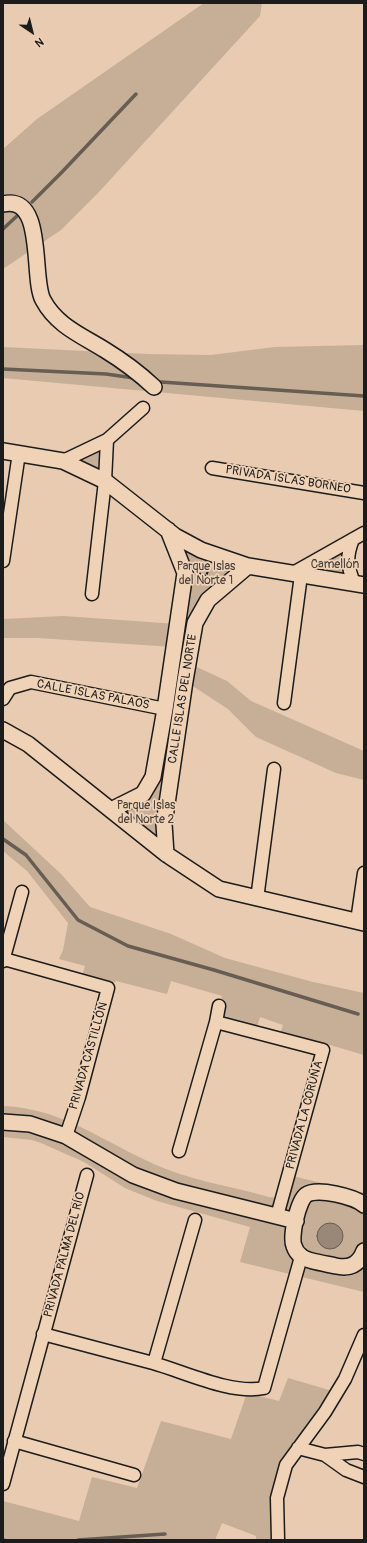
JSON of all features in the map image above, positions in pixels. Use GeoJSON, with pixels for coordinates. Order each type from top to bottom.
{"type":"FeatureCollection","features":[{"type":"Feature","properties":{"kind":"street"},"geometry":{"type":"LineString","coordinates":[[3,204],[19,206],[30,217],[34,231],[38,283],[42,298],[53,316],[71,331],[105,350],[136,370],[154,387]]}},
{"type":"Feature","properties":{"kind":"street"},"geometry":{"type":"LineString","coordinates":[[63,461],[107,440],[143,408]]}},
{"type":"Feature","properties":{"kind":"street"},"geometry":{"type":"LineString","coordinates":[[92,594],[105,481],[107,440]]}},
{"type":"Feature","properties":{"kind":"street"},"geometry":{"type":"LineString","coordinates":[[3,451],[63,461],[105,481],[168,530],[201,550],[248,566],[359,584]]}},
{"type":"Feature","properties":{"kind":"street"},"geometry":{"type":"LineString","coordinates":[[3,561],[19,453]]}},
{"type":"Feature","properties":{"kind":"street","name":"PRIVADA ISLAS BORNEO"},"geometry":{"type":"LineString","coordinates":[[212,468],[364,493]]}},
{"type":"Feature","properties":{"kind":"street","name":"CALLE ISLAS DEL NORTE"},"geometry":{"type":"LineString","coordinates":[[111,810],[143,794],[153,777],[165,709],[185,573],[168,530]]}},
{"type":"Feature","properties":{"kind":"street"},"geometry":{"type":"LineString","coordinates":[[297,574],[364,533]]}},
{"type":"Feature","properties":{"kind":"street"},"geometry":{"type":"LineString","coordinates":[[353,539],[348,553],[349,568],[359,584]]}},
{"type":"Feature","properties":{"kind":"street","name":"CALLE ISLAS DEL NORTE"},"geometry":{"type":"LineString","coordinates":[[166,854],[164,824],[195,623],[208,600],[248,566]]}},
{"type":"Feature","properties":{"kind":"street"},"geometry":{"type":"LineString","coordinates":[[284,703],[297,574]]}},
{"type":"Feature","properties":{"kind":"street","name":"CALLE ISLAS PALAOS"},"geometry":{"type":"LineString","coordinates":[[3,699],[10,688],[31,682],[165,709]]}},
{"type":"Feature","properties":{"kind":"street"},"geometry":{"type":"LineString","coordinates":[[3,730],[28,744],[166,854],[219,889],[360,922],[364,873]]}},
{"type":"Feature","properties":{"kind":"street"},"geometry":{"type":"LineString","coordinates":[[257,899],[274,769]]}},
{"type":"Feature","properties":{"kind":"street","name":"PRIVADA CASTILLÓN"},"geometry":{"type":"LineString","coordinates":[[22,892],[3,960],[108,988],[79,1097],[66,1136]]}},
{"type":"Feature","properties":{"kind":"street"},"geometry":{"type":"LineString","coordinates":[[179,1151],[216,1022],[219,1006]]}},
{"type":"Feature","properties":{"kind":"street","name":"PRIVADA LA CORUÑA"},"geometry":{"type":"LineString","coordinates":[[216,1022],[322,1050],[277,1216]]}},
{"type":"Feature","properties":{"kind":"street"},"geometry":{"type":"LineString","coordinates":[[3,1122],[30,1124],[66,1136],[134,1175],[176,1191],[296,1221]]}},
{"type":"Feature","properties":{"kind":"street","name":"PRIVADA PALMA DEL RÍO"},"geometry":{"type":"LineString","coordinates":[[3,1484],[87,1175]]}},
{"type":"Feature","properties":{"kind":"street"},"geometry":{"type":"LineString","coordinates":[[364,1205],[359,1200],[319,1191],[307,1194],[301,1202],[296,1221],[293,1243],[294,1247],[302,1257],[344,1268],[354,1265],[361,1258],[364,1251]]}},
{"type":"Feature","properties":{"kind":"street"},"geometry":{"type":"LineString","coordinates":[[154,1363],[195,1220]]}},
{"type":"Feature","properties":{"kind":"street","name":"PRIVADA PALMA DEL RÍO"},"geometry":{"type":"LineString","coordinates":[[43,1334],[154,1363],[236,1389],[252,1391],[264,1388],[302,1257]]}},
{"type":"Feature","properties":{"kind":"street"},"geometry":{"type":"LineString","coordinates":[[278,1540],[277,1498],[286,1466],[325,1412],[346,1379],[364,1335]]}},
{"type":"Feature","properties":{"kind":"street"},"geometry":{"type":"LineString","coordinates":[[14,1441],[134,1475]]}},
{"type":"Feature","properties":{"kind":"street"},"geometry":{"type":"LineString","coordinates":[[298,1448],[325,1455],[358,1452],[364,1454]]}},
{"type":"Feature","properties":{"kind":"street"},"geometry":{"type":"LineString","coordinates":[[325,1455],[346,1470],[364,1477]]}},
{"type":"Feature","properties":{"kind":"path"},"geometry":{"type":"LineString","coordinates":[[214,554],[206,576],[220,590]]}},
{"type":"Feature","properties":{"kind":"green space"},"geometry":{"type":"Polygon","coordinates":[[[204,3],[262,3],[260,16],[98,193],[61,230],[3,269],[3,149],[37,119],[204,3]]]}},
{"type":"Feature","properties":{"kind":"green space"},"geometry":{"type":"Polygon","coordinates":[[[364,345],[364,411],[3,378],[3,347],[147,354],[211,355],[275,347],[364,345]]]}},
{"type":"Feature","properties":{"kind":"green space"},"geometry":{"type":"Polygon","coordinates":[[[107,440],[105,481],[63,461],[107,440]]]}},
{"type":"Feature","properties":{"kind":"green space"},"geometry":{"type":"Polygon","coordinates":[[[168,530],[248,566],[208,600],[188,663],[227,681],[251,701],[364,751],[364,780],[336,773],[256,737],[228,709],[185,681],[166,854],[111,810],[143,794],[174,647],[38,638],[3,638],[3,619],[63,616],[177,624],[185,573],[168,530]]]}},
{"type":"Feature","properties":{"kind":"green space","name":"Camellón"},"geometry":{"type":"Polygon","coordinates":[[[353,539],[354,583],[293,573],[353,539]]]}},
{"type":"Feature","properties":{"kind":"green space"},"geometry":{"type":"Polygon","coordinates":[[[3,820],[61,874],[90,907],[171,934],[225,958],[313,982],[364,993],[364,1055],[330,1045],[323,1050],[278,1039],[283,1025],[260,1017],[255,1033],[216,1022],[222,996],[171,981],[167,994],[116,981],[108,988],[81,980],[85,966],[59,959],[63,950],[68,923],[27,871],[3,851],[3,820]]]}},
{"type":"Feature","properties":{"kind":"green space"},"geometry":{"type":"Polygon","coordinates":[[[3,1106],[26,1108],[67,1121],[145,1160],[179,1174],[269,1197],[282,1198],[288,1175],[364,1193],[364,1292],[240,1262],[250,1227],[157,1201],[125,1188],[84,1162],[41,1143],[32,1140],[3,1137],[3,1106]]]}},
{"type":"Feature","properties":{"kind":"green space"},"geometry":{"type":"Polygon","coordinates":[[[288,1378],[336,1392],[285,1465],[277,1540],[256,1540],[256,1536],[222,1523],[215,1540],[3,1540],[3,1501],[79,1521],[92,1477],[137,1488],[161,1421],[231,1439],[247,1393],[279,1401],[288,1378]]]}},
{"type":"Feature","properties":{"kind":"shaded area"},"geometry":{"type":"Polygon","coordinates":[[[330,1223],[339,1227],[343,1236],[339,1245],[330,1249],[321,1245],[317,1236],[321,1227],[330,1223]]]}},
{"type":"Feature","properties":{"kind":"waterway"},"geometry":{"type":"LineString","coordinates":[[32,202],[136,94]]}},
{"type":"Feature","properties":{"kind":"waterway"},"geometry":{"type":"LineString","coordinates":[[3,229],[18,215]]}},
{"type":"Feature","properties":{"kind":"waterway"},"geometry":{"type":"LineString","coordinates":[[3,369],[106,374],[134,378]]}},
{"type":"Feature","properties":{"kind":"waterway"},"geometry":{"type":"LineString","coordinates":[[161,382],[364,396]]}},
{"type":"Feature","properties":{"kind":"waterway"},"geometry":{"type":"LineString","coordinates":[[3,839],[26,855],[78,920],[128,946],[214,970],[358,1014]]}},
{"type":"Feature","properties":{"kind":"waterway"},"geometry":{"type":"LineString","coordinates":[[78,1540],[165,1534]]}},
{"type":"Feature","properties":{"kind":"park label","name":"Parque Islas del Norte 1"},"geometry":{"type":"Point","coordinates":[206,574]}},
{"type":"Feature","properties":{"kind":"park label","name":"Parque Islas del Norte 2"},"geometry":{"type":"Point","coordinates":[146,813]}}]}
